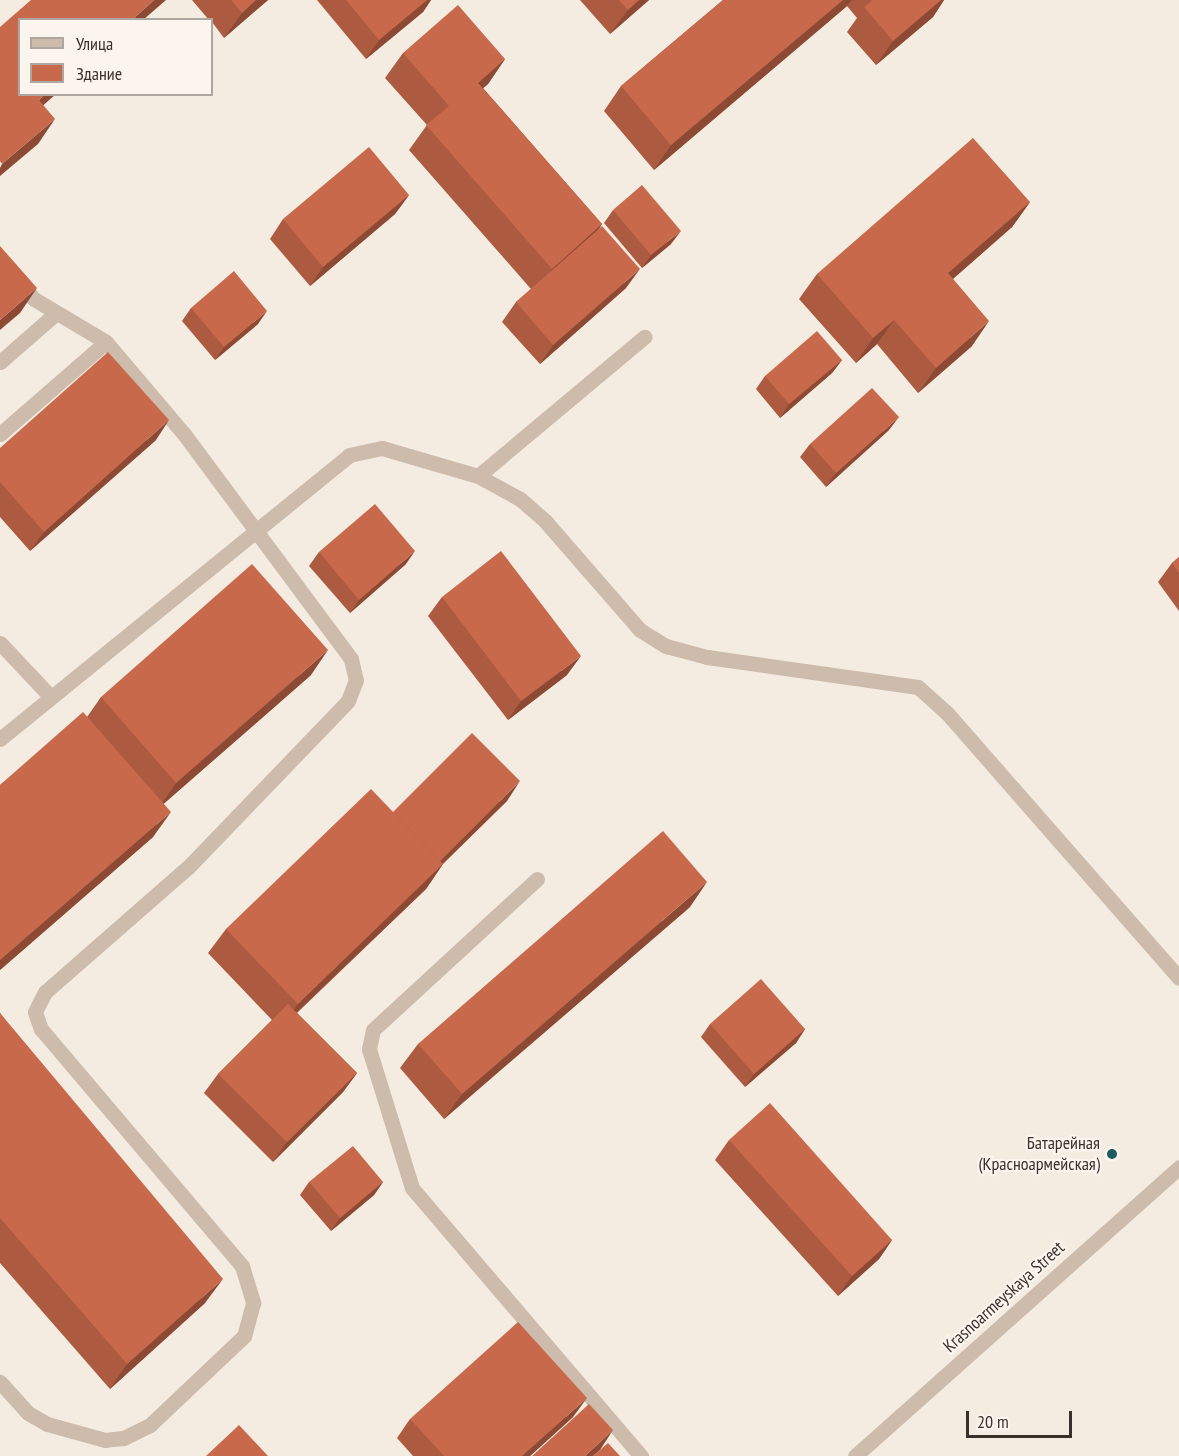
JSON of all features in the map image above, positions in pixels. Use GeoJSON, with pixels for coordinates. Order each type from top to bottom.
{"type":"FeatureCollection","features":[{"type":"Feature","properties":{"kind":"street"},"geometry":{"type":"LineString","coordinates":[[0,259],[34,299],[55,314],[106,342],[184,434],[351,659],[356,680],[348,701],[188,867],[45,992],[35,1012],[41,1029],[242,1266],[253,1303],[244,1336],[150,1425],[123,1438],[105,1440],[47,1424],[28,1413],[0,1382]]}},
{"type":"Feature","properties":{"kind":"street"},"geometry":{"type":"LineString","coordinates":[[0,362],[55,314]]}},
{"type":"Feature","properties":{"kind":"street"},"geometry":{"type":"LineString","coordinates":[[478,476],[644,337]]}},
{"type":"Feature","properties":{"kind":"street"},"geometry":{"type":"LineString","coordinates":[[0,434],[106,342]]}},
{"type":"Feature","properties":{"kind":"street"},"geometry":{"type":"LineString","coordinates":[[0,739],[349,455],[382,448],[478,476],[520,499],[546,522],[640,630],[666,646],[706,657],[918,687],[947,713],[1179,978]]}},
{"type":"Feature","properties":{"kind":"street"},"geometry":{"type":"LineString","coordinates":[[0,643],[50,696]]}},
{"type":"Feature","properties":{"kind":"street"},"geometry":{"type":"LineString","coordinates":[[537,879],[373,1030],[369,1049],[412,1188],[641,1456]]}},
{"type":"Feature","properties":{"kind":"street","name":"Krasnoarmeyskaya Street"},"geometry":{"type":"LineString","coordinates":[[855,1456],[1179,1167]]}},
{"type":"Feature","properties":{"kind":"building"},"geometry":{"type":"Polygon","coordinates":[[[31,0],[154,0],[134,18],[18,18],[18,96],[43,96],[39,100],[55,119],[2,164],[0,161],[0,27],[31,0]]]}},
{"type":"Feature","properties":{"kind":"building"},"geometry":{"type":"Polygon","coordinates":[[[231,0],[256,0],[242,13],[231,0]]]}},
{"type":"Feature","properties":{"kind":"building"},"geometry":{"type":"Polygon","coordinates":[[[346,0],[427,0],[379,40],[346,0]]]}},
{"type":"Feature","properties":{"kind":"building"},"geometry":{"type":"Polygon","coordinates":[[[619,0],[639,0],[628,10],[619,0]]]}},
{"type":"Feature","properties":{"kind":"building"},"geometry":{"type":"Polygon","coordinates":[[[723,0],[843,0],[671,145],[621,86],[723,0]]]}},
{"type":"Feature","properties":{"kind":"building"},"geometry":{"type":"Polygon","coordinates":[[[873,0],[941,0],[893,41],[864,7],[873,0]]]}},
{"type":"Feature","properties":{"kind":"building"},"geometry":{"type":"Polygon","coordinates":[[[458,5],[505,59],[478,83],[602,224],[552,269],[426,125],[449,106],[403,53],[458,5]]]}},
{"type":"Feature","properties":{"kind":"building"},"geometry":{"type":"Polygon","coordinates":[[[973,138],[1030,202],[948,273],[989,321],[936,368],[894,320],[873,338],[817,274],[973,138]]]}},
{"type":"Feature","properties":{"kind":"building"},"geometry":{"type":"Polygon","coordinates":[[[369,147],[409,195],[323,267],[283,219],[369,147]]]}},
{"type":"Feature","properties":{"kind":"building"},"geometry":{"type":"Polygon","coordinates":[[[642,185],[681,231],[651,255],[613,210],[642,185]]]}},
{"type":"Feature","properties":{"kind":"building"},"geometry":{"type":"Polygon","coordinates":[[[602,226],[640,269],[553,345],[516,302],[602,226]]]}},
{"type":"Feature","properties":{"kind":"building"},"geometry":{"type":"Polygon","coordinates":[[[0,246],[37,288],[0,320],[0,246]]]}},
{"type":"Feature","properties":{"kind":"building"},"geometry":{"type":"Polygon","coordinates":[[[234,271],[267,311],[224,347],[191,308],[234,271]]]}},
{"type":"Feature","properties":{"kind":"building"},"geometry":{"type":"Polygon","coordinates":[[[817,331],[842,360],[789,404],[765,376],[817,331]]]}},
{"type":"Feature","properties":{"kind":"building"},"geometry":{"type":"Polygon","coordinates":[[[108,352],[169,420],[44,532],[0,482],[0,448],[108,352]]]}},
{"type":"Feature","properties":{"kind":"building"},"geometry":{"type":"Polygon","coordinates":[[[872,388],[899,417],[836,473],[810,444],[872,388]]]}},
{"type":"Feature","properties":{"kind":"building"},"geometry":{"type":"Polygon","coordinates":[[[375,504],[415,551],[359,600],[319,552],[375,504]]]}},
{"type":"Feature","properties":{"kind":"building"},"geometry":{"type":"Polygon","coordinates":[[[501,551],[581,656],[521,701],[442,597],[501,551]]]}},
{"type":"Feature","properties":{"kind":"building"},"geometry":{"type":"Polygon","coordinates":[[[1179,557],[1179,573],[1172,563],[1179,557]]]}},
{"type":"Feature","properties":{"kind":"building"},"geometry":{"type":"Polygon","coordinates":[[[252,564],[328,650],[176,783],[101,697],[252,564]]]}},
{"type":"Feature","properties":{"kind":"building"},"geometry":{"type":"Polygon","coordinates":[[[83,712],[171,812],[0,960],[0,785],[83,712]]]}},
{"type":"Feature","properties":{"kind":"building"},"geometry":{"type":"Polygon","coordinates":[[[472,733],[520,781],[440,861],[393,812],[472,733]]]}},
{"type":"Feature","properties":{"kind":"building"},"geometry":{"type":"Polygon","coordinates":[[[371,789],[443,864],[298,1004],[226,929],[371,789]]]}},
{"type":"Feature","properties":{"kind":"building"},"geometry":{"type":"Polygon","coordinates":[[[663,831],[707,882],[462,1094],[418,1044],[663,831]]]}},
{"type":"Feature","properties":{"kind":"building"},"geometry":{"type":"Polygon","coordinates":[[[761,979],[805,1029],[754,1074],[710,1024],[761,979]]]}},
{"type":"Feature","properties":{"kind":"building"},"geometry":{"type":"Polygon","coordinates":[[[288,1004],[357,1073],[287,1142],[218,1074],[288,1004]]]}},
{"type":"Feature","properties":{"kind":"building"},"geometry":{"type":"Polygon","coordinates":[[[0,1013],[223,1279],[127,1364],[0,1218],[0,1013]]]}},
{"type":"Feature","properties":{"kind":"building"},"geometry":{"type":"Polygon","coordinates":[[[770,1103],[892,1240],[852,1276],[729,1140],[770,1103]]]}},
{"type":"Feature","properties":{"kind":"building"},"geometry":{"type":"Polygon","coordinates":[[[353,1146],[383,1182],[340,1218],[309,1182],[353,1146]]]}},
{"type":"Feature","properties":{"kind":"building"},"geometry":{"type":"Polygon","coordinates":[[[518,1322],[587,1398],[522,1456],[444,1456],[410,1419],[518,1322]]]}},
{"type":"Feature","properties":{"kind":"building"},"geometry":{"type":"Polygon","coordinates":[[[589,1404],[613,1430],[585,1456],[532,1456],[589,1404]]]}},
{"type":"Feature","properties":{"kind":"building"},"geometry":{"type":"Polygon","coordinates":[[[239,1425],[268,1456],[206,1456],[239,1425]]]}},
{"type":"Feature","properties":{"kind":"building"},"geometry":{"type":"Polygon","coordinates":[[[608,1443],[620,1456],[593,1456],[608,1443]]]}},
{"type":"Feature","properties":{"kind":"place","name":"Батарейная (Красноармейская)"},"geometry":{"type":"Point","coordinates":[1112,1154]}}]}
